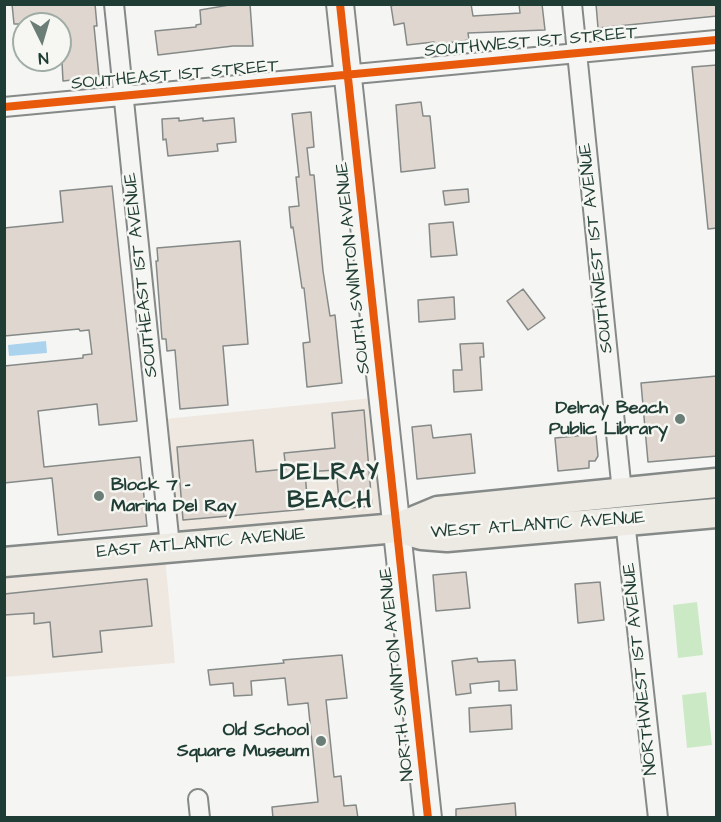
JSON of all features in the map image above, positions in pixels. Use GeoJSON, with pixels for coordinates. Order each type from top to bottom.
{"type":"FeatureCollection","features":[{"type":"Feature","properties":{"kind":"main road","name":"WEST ATLANTIC AVENUE"},"geometry":{"type":"LineString","coordinates":[[397,528],[438,512],[717,483]]}},
{"type":"Feature","properties":{"kind":"main road"},"geometry":{"type":"LineString","coordinates":[[625,521],[657,489]]}},
{"type":"Feature","properties":{"kind":"main road"},"geometry":{"type":"LineString","coordinates":[[584,523],[622,492]]}},
{"type":"Feature","properties":{"kind":"main road","name":"WEST ATLANTIC AVENUE"},"geometry":{"type":"LineString","coordinates":[[397,528],[422,535],[447,537],[584,523],[717,513]]}},
{"type":"Feature","properties":{"kind":"main road","name":"EAST ATLANTIC AVENUE"},"geometry":{"type":"LineString","coordinates":[[4,562],[397,528]]}},
{"type":"Feature","properties":{"kind":"street","name":"SOUTHEAST 1ST AVENUE"},"geometry":{"type":"LineString","coordinates":[[114,4],[170,546]]}},
{"type":"Feature","properties":{"kind":"street","name":"SOUTH SWINTON AVENUE"},"geometry":{"type":"LineString","coordinates":[[340,4],[397,528]]}},
{"type":"Feature","properties":{"kind":"street","name":"SOUTHWEST 1ST AVENUE"},"geometry":{"type":"LineString","coordinates":[[572,4],[622,492]]}},
{"type":"Feature","properties":{"kind":"street","name":"SOUTHWEST 1ST STREET"},"geometry":{"type":"LineString","coordinates":[[348,75],[717,40]]}},
{"type":"Feature","properties":{"kind":"street","name":"SOUTHEAST 1ST STREET"},"geometry":{"type":"LineString","coordinates":[[4,107],[348,75]]}},
{"type":"Feature","properties":{"kind":"street","name":"NORTHWEST 1ST AVENUE"},"geometry":{"type":"LineString","coordinates":[[625,521],[658,818]]}},
{"type":"Feature","properties":{"kind":"street","name":"NORTH SWINTON AVENUE"},"geometry":{"type":"LineString","coordinates":[[397,528],[428,818]]}},
{"type":"Feature","properties":{"kind":"street"},"geometry":{"type":"LineString","coordinates":[[198,799],[200,818]]}},
{"type":"Feature","properties":{"kind":"shaded area"},"geometry":{"type":"Polygon","coordinates":[[[372,398],[384,519],[177,537],[165,419],[372,398]]]}},
{"type":"Feature","properties":{"kind":"shaded area"},"geometry":{"type":"Polygon","coordinates":[[[165,557],[175,663],[5,677],[5,573],[165,557]]]}},
{"type":"Feature","properties":{"kind":"green space"},"geometry":{"type":"Polygon","coordinates":[[[697,602],[703,655],[678,658],[673,605],[697,602]]]}},
{"type":"Feature","properties":{"kind":"green space"},"geometry":{"type":"Polygon","coordinates":[[[706,692],[712,745],[687,748],[682,695],[706,692]]]}},
{"type":"Feature","properties":{"kind":"water"},"geometry":{"type":"Polygon","coordinates":[[[46,341],[47,353],[9,356],[8,345],[46,341]]]}},
{"type":"Feature","properties":{"kind":"building"},"geometry":{"type":"Polygon","coordinates":[[[12,4],[95,4],[97,26],[94,26],[99,77],[63,81],[63,72],[72,72],[72,12],[13,12],[12,4]]]}},
{"type":"Feature","properties":{"kind":"building"},"geometry":{"type":"Polygon","coordinates":[[[250,4],[253,46],[233,46],[158,55],[155,31],[196,27],[201,24],[200,10],[250,4]]]}},
{"type":"Feature","properties":{"kind":"building"},"geometry":{"type":"Polygon","coordinates":[[[397,4],[471,4],[473,16],[520,13],[519,4],[542,4],[545,30],[468,33],[469,40],[434,45],[434,42],[407,45],[404,23],[394,25],[391,6],[397,4]]]}},
{"type":"Feature","properties":{"kind":"building"},"geometry":{"type":"Polygon","coordinates":[[[596,4],[717,4],[717,16],[598,28],[596,4]]]}},
{"type":"Feature","properties":{"kind":"building"},"geometry":{"type":"Polygon","coordinates":[[[717,65],[717,228],[708,229],[692,67],[717,65]]]}},
{"type":"Feature","properties":{"kind":"building"},"geometry":{"type":"Polygon","coordinates":[[[421,102],[423,116],[430,116],[435,168],[401,172],[396,105],[421,102]]]}},
{"type":"Feature","properties":{"kind":"building"},"geometry":{"type":"Polygon","coordinates":[[[311,112],[314,147],[307,148],[310,175],[314,175],[323,271],[330,316],[335,315],[342,383],[307,387],[303,343],[310,342],[304,288],[302,288],[289,207],[299,206],[296,177],[299,177],[292,114],[311,112]]]}},
{"type":"Feature","properties":{"kind":"building"},"geometry":{"type":"Polygon","coordinates":[[[179,118],[179,121],[203,118],[203,121],[234,118],[236,142],[217,144],[218,151],[168,156],[166,139],[163,140],[162,119],[179,118]]]}},
{"type":"Feature","properties":{"kind":"building"},"geometry":{"type":"Polygon","coordinates":[[[112,186],[137,421],[99,425],[97,404],[38,411],[44,467],[140,457],[147,526],[58,535],[52,478],[4,483],[4,366],[83,358],[83,355],[92,354],[89,330],[4,336],[4,228],[63,222],[60,191],[112,186]]]}},
{"type":"Feature","properties":{"kind":"building"},"geometry":{"type":"Polygon","coordinates":[[[468,189],[469,202],[445,205],[443,191],[468,189]]]}},
{"type":"Feature","properties":{"kind":"building"},"geometry":{"type":"Polygon","coordinates":[[[453,222],[457,255],[431,257],[429,224],[453,222]]]}},
{"type":"Feature","properties":{"kind":"building"},"geometry":{"type":"Polygon","coordinates":[[[240,241],[248,344],[223,346],[228,405],[180,409],[175,350],[167,351],[166,339],[162,339],[157,248],[240,241]]]}},
{"type":"Feature","properties":{"kind":"building"},"geometry":{"type":"Polygon","coordinates":[[[523,289],[545,318],[528,330],[507,301],[523,289]]]}},
{"type":"Feature","properties":{"kind":"building"},"geometry":{"type":"Polygon","coordinates":[[[454,297],[455,319],[419,322],[418,300],[454,297]]]}},
{"type":"Feature","properties":{"kind":"building"},"geometry":{"type":"Polygon","coordinates":[[[483,343],[484,357],[480,357],[482,390],[454,392],[453,370],[462,370],[460,344],[483,343]]]}},
{"type":"Feature","properties":{"kind":"building","name":"Delray Beach Public Library"},"geometry":{"type":"Polygon","coordinates":[[[717,376],[717,456],[648,462],[641,383],[717,376]]]}},
{"type":"Feature","properties":{"kind":"building"},"geometry":{"type":"Polygon","coordinates":[[[364,410],[372,506],[340,509],[336,470],[305,472],[308,509],[183,520],[177,447],[253,440],[256,472],[286,469],[284,453],[335,448],[332,413],[364,410]]]}},
{"type":"Feature","properties":{"kind":"building"},"geometry":{"type":"Polygon","coordinates":[[[431,425],[433,438],[471,434],[475,473],[417,479],[412,427],[431,425]]]}},
{"type":"Feature","properties":{"kind":"building"},"geometry":{"type":"Polygon","coordinates":[[[596,434],[598,456],[595,461],[589,461],[589,468],[558,471],[555,438],[596,434]]]}},
{"type":"Feature","properties":{"kind":"building"},"geometry":{"type":"Polygon","coordinates":[[[466,572],[470,608],[436,611],[433,575],[466,572]]]}},
{"type":"Feature","properties":{"kind":"building"},"geometry":{"type":"Polygon","coordinates":[[[147,579],[152,626],[100,631],[102,652],[53,657],[50,622],[34,624],[34,613],[4,615],[4,594],[147,579]]]}},
{"type":"Feature","properties":{"kind":"building"},"geometry":{"type":"Polygon","coordinates":[[[600,582],[604,620],[578,623],[575,584],[600,582]]]}},
{"type":"Feature","properties":{"kind":"building","name":"Old School Square Museum"},"geometry":{"type":"Polygon","coordinates":[[[342,655],[347,698],[326,700],[334,777],[341,776],[344,806],[356,805],[358,818],[273,818],[272,807],[318,802],[308,703],[288,705],[285,678],[251,681],[252,695],[234,696],[233,683],[210,685],[208,670],[342,655]]]}},
{"type":"Feature","properties":{"kind":"building"},"geometry":{"type":"Polygon","coordinates":[[[477,658],[478,662],[515,660],[517,690],[499,691],[499,681],[470,684],[471,693],[456,695],[452,661],[477,658]]]}},
{"type":"Feature","properties":{"kind":"building"},"geometry":{"type":"Polygon","coordinates":[[[511,705],[512,729],[470,732],[469,708],[511,705]]]}},
{"type":"Feature","properties":{"kind":"building"},"geometry":{"type":"Polygon","coordinates":[[[515,803],[516,818],[456,818],[456,809],[515,803]]]}},
{"type":"Feature","properties":{"kind":"cycle path"},"geometry":{"type":"LineString","coordinates":[[340,4],[428,818]]}},
{"type":"Feature","properties":{"kind":"cycle path"},"geometry":{"type":"LineString","coordinates":[[4,107],[716,40]]}},
{"type":"Feature","properties":{"kind":"place","name":"Delray Beach Public Library"},"geometry":{"type":"Point","coordinates":[680,419]}},
{"type":"Feature","properties":{"kind":"place","name":"Block 7 - Marina Del Ray"},"geometry":{"type":"Point","coordinates":[99,496]}},
{"type":"Feature","properties":{"kind":"place","name":"Old School Square Museum"},"geometry":{"type":"Point","coordinates":[321,741]}},
{"type":"Feature","properties":{"kind":"district","name":"DELRAY BEACH"},"geometry":{"type":"Point","coordinates":[330,488]}}]}
